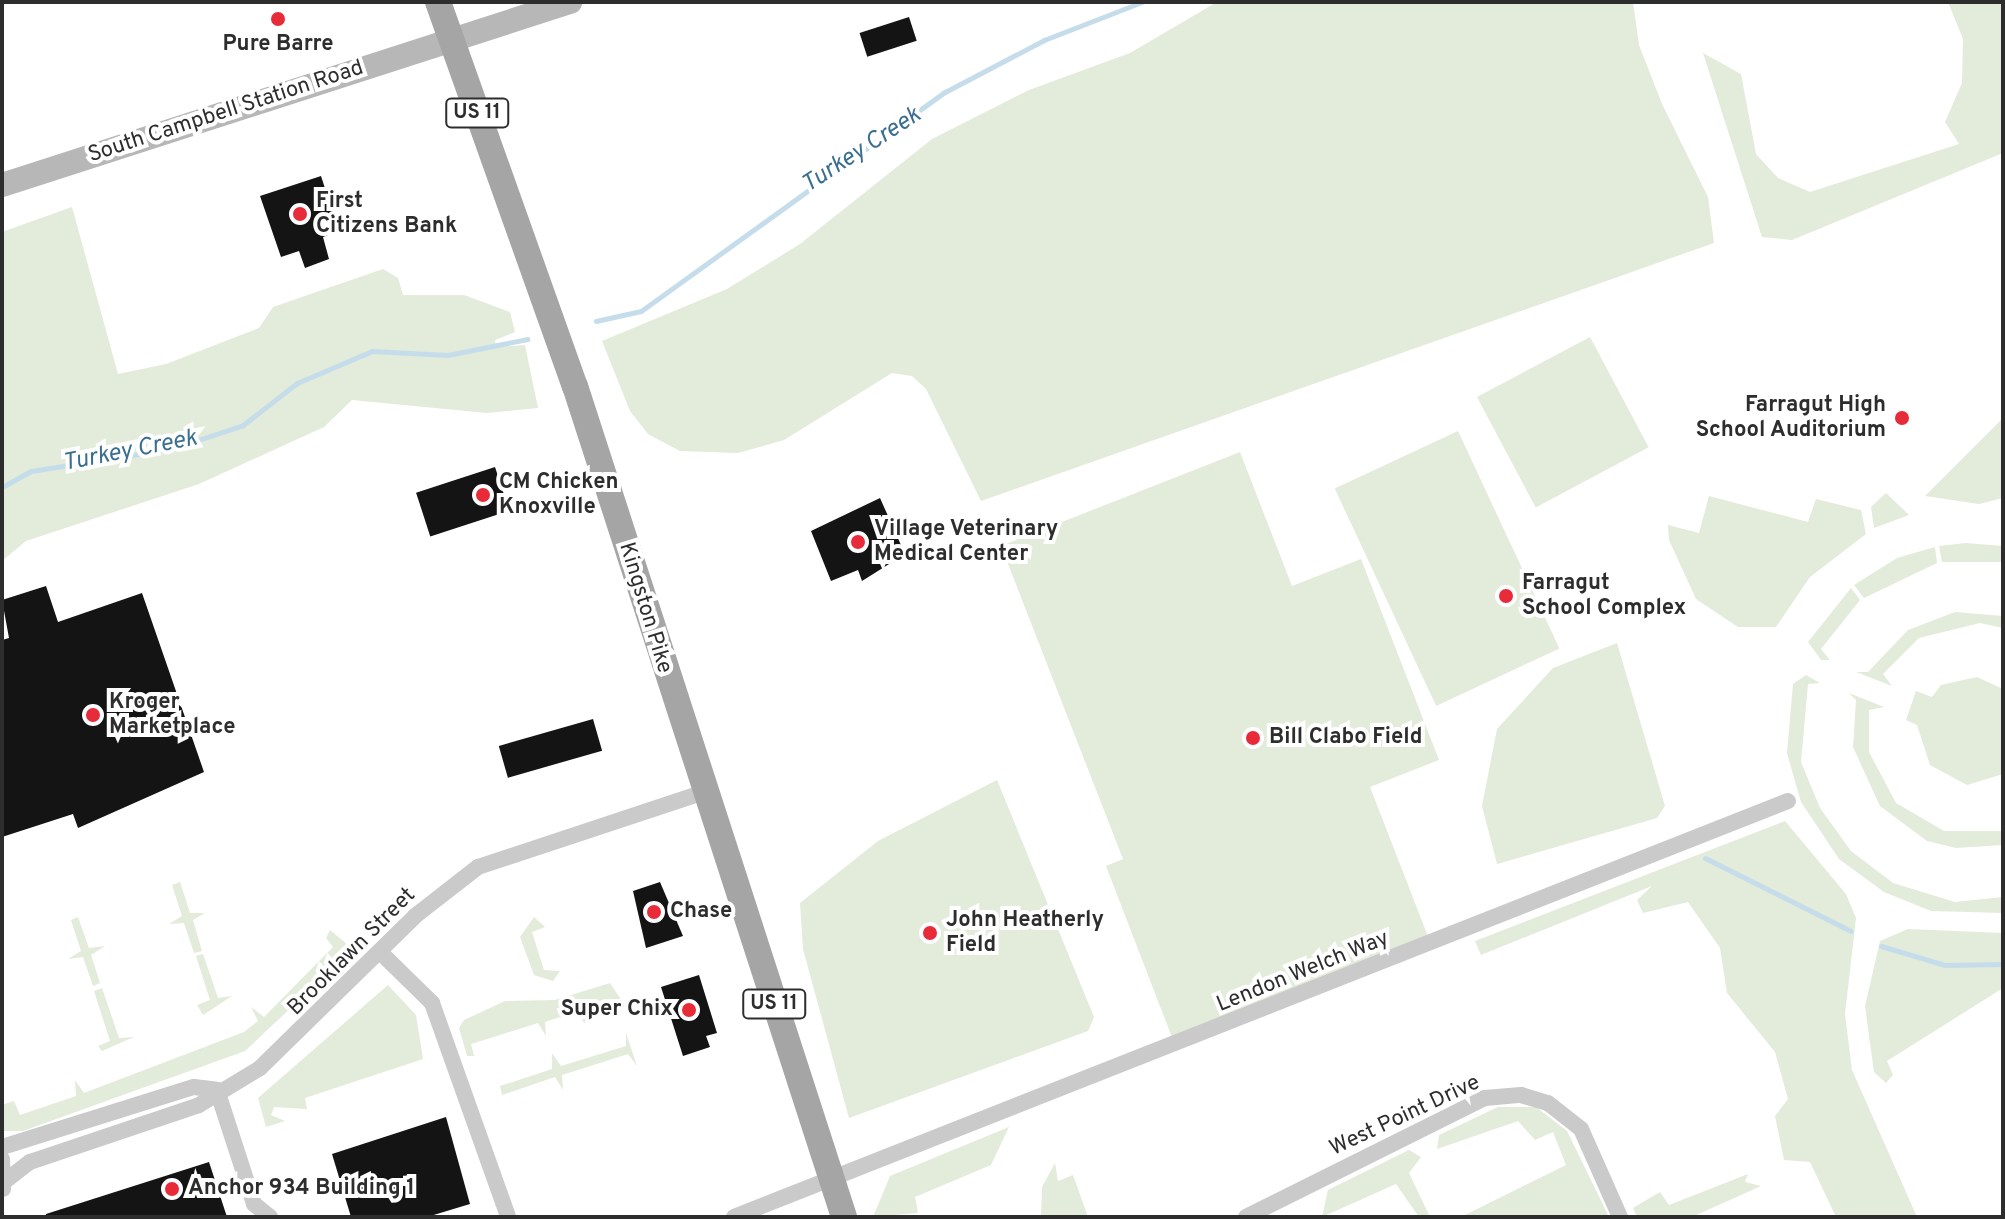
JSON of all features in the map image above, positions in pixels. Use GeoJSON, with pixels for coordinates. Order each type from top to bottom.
{"type":"FeatureCollection","features":[{"type":"Feature","properties":{"kind":"main road","name":"Kingston Pike"},"geometry":{"type":"LineString","coordinates":[[438,2],[575,386],[844,1217]]}},
{"type":"Feature","properties":{"kind":"main road","name":"South Campbell Station Road"},"geometry":{"type":"LineString","coordinates":[[2,185],[570,2]]}},
{"type":"Feature","properties":{"kind":"street","name":"Brooklawn Street"},"geometry":{"type":"LineString","coordinates":[[3,1186],[30,1162],[199,1105],[217,1090],[277,1056],[380,952],[478,867],[705,792]]}},
{"type":"Feature","properties":{"kind":"street","name":"Lendon Welch Way"},"geometry":{"type":"LineString","coordinates":[[734,1217],[833,1183],[1788,801]]}},
{"type":"Feature","properties":{"kind":"street"},"geometry":{"type":"LineString","coordinates":[[380,952],[432,1003],[508,1217]]}},
{"type":"Feature","properties":{"kind":"street","name":"Brooklawn Street"},"geometry":{"type":"LineString","coordinates":[[2,1147],[194,1087],[217,1090]]}},
{"type":"Feature","properties":{"kind":"street"},"geometry":{"type":"LineString","coordinates":[[217,1090],[253,1210],[270,1217]]}},
{"type":"Feature","properties":{"kind":"street","name":"West Point Drive"},"geometry":{"type":"LineString","coordinates":[[1246,1217],[1485,1098],[1521,1095],[1548,1103],[1581,1129],[1620,1217]]}},
{"type":"Feature","properties":{"kind":"street","name":"Brooklawn Street"},"geometry":{"type":"LineString","coordinates":[[2,1159],[3,1186]]}},
{"type":"Feature","properties":{"kind":"green space"},"geometry":{"type":"Polygon","coordinates":[[[1217,2],[1633,2],[1639,45],[1662,104],[1708,197],[1714,243],[981,501],[926,389],[912,376],[892,373],[784,440],[738,453],[680,451],[648,434],[630,411],[602,341],[727,289],[800,244],[932,139],[1029,90],[1130,53],[1217,2]]]}},
{"type":"Feature","properties":{"kind":"green space"},"geometry":{"type":"Polygon","coordinates":[[[1948,2],[2003,2],[2003,153],[1792,240],[1762,237],[1703,53],[1741,74],[1756,154],[1778,178],[1810,192],[1959,144],[1945,122],[1962,83],[1963,39],[1948,2]]]}},
{"type":"Feature","properties":{"kind":"green space"},"geometry":{"type":"Polygon","coordinates":[[[72,207],[118,374],[166,364],[259,328],[273,307],[383,269],[398,278],[403,295],[464,295],[510,312],[515,332],[495,340],[496,347],[525,345],[538,408],[487,413],[352,400],[324,427],[199,484],[26,541],[2,561],[2,232],[72,207]]]}},
{"type":"Feature","properties":{"kind":"green space"},"geometry":{"type":"Polygon","coordinates":[[[1590,337],[1649,447],[1536,507],[1477,397],[1590,337]]]}},
{"type":"Feature","properties":{"kind":"green space"},"geometry":{"type":"Polygon","coordinates":[[[2003,418],[2003,498],[1979,504],[1925,496],[2003,418]]]}},
{"type":"Feature","properties":{"kind":"green space"},"geometry":{"type":"Polygon","coordinates":[[[1458,431],[1559,649],[1436,706],[1335,488],[1458,431]]]}},
{"type":"Feature","properties":{"kind":"green space","name":"Bill Clabo Field"},"geometry":{"type":"Polygon","coordinates":[[[1240,452],[1292,586],[1361,559],[1439,760],[1370,787],[1429,939],[1173,1040],[1106,866],[1123,859],[1001,546],[1240,452]]]}},
{"type":"Feature","properties":{"kind":"green space"},"geometry":{"type":"Polygon","coordinates":[[[1886,493],[1909,515],[1874,528],[1871,507],[1886,493]]]}},
{"type":"Feature","properties":{"kind":"green space"},"geometry":{"type":"Polygon","coordinates":[[[1709,496],[1808,522],[1816,499],[1861,510],[1866,534],[1810,577],[1776,627],[1738,627],[1696,599],[1669,540],[1668,525],[1699,533],[1709,496]]]}},
{"type":"Feature","properties":{"kind":"green space"},"geometry":{"type":"Polygon","coordinates":[[[1966,543],[2003,546],[2003,562],[1942,562],[1939,546],[1966,543]]]}},
{"type":"Feature","properties":{"kind":"green space"},"geometry":{"type":"Polygon","coordinates":[[[1935,547],[1937,563],[1864,598],[1854,585],[1897,558],[1935,547]]]}},
{"type":"Feature","properties":{"kind":"green space"},"geometry":{"type":"Polygon","coordinates":[[[1851,588],[1860,600],[1821,649],[1830,660],[1821,660],[1808,642],[1851,588]]]}},
{"type":"Feature","properties":{"kind":"green space"},"geometry":{"type":"Polygon","coordinates":[[[1955,612],[2003,616],[2003,628],[1980,623],[1919,638],[1883,674],[1892,686],[1856,672],[1868,672],[1908,630],[1955,612]]]}},
{"type":"Feature","properties":{"kind":"green space"},"geometry":{"type":"Polygon","coordinates":[[[1617,643],[1665,806],[1657,818],[1497,864],[1482,806],[1497,729],[1553,668],[1617,643]]]}},
{"type":"Feature","properties":{"kind":"green space"},"geometry":{"type":"Polygon","coordinates":[[[1806,675],[1820,683],[1808,684],[1801,762],[1820,808],[1851,851],[1893,883],[1955,902],[2003,897],[2003,913],[1931,911],[1884,892],[1839,859],[1801,802],[1787,753],[1793,684],[1806,675]]]}},
{"type":"Feature","properties":{"kind":"green space"},"geometry":{"type":"Polygon","coordinates":[[[1977,677],[2003,689],[2003,774],[1967,785],[1930,765],[1917,725],[1906,720],[1916,691],[1932,697],[1941,685],[1977,677]]]}},
{"type":"Feature","properties":{"kind":"green space"},"geometry":{"type":"Polygon","coordinates":[[[1849,693],[1884,707],[1869,710],[1869,752],[1896,803],[1944,831],[2003,831],[2003,845],[1956,848],[1927,841],[1880,806],[1853,747],[1856,700],[1849,693]]]}},
{"type":"Feature","properties":{"kind":"green space","name":"John Heatherly Field"},"geometry":{"type":"Polygon","coordinates":[[[997,780],[1094,1017],[1088,1031],[849,1118],[803,949],[800,903],[878,841],[997,780]]]}},
{"type":"Feature","properties":{"kind":"green space"},"geometry":{"type":"Polygon","coordinates":[[[1785,821],[1846,894],[1856,918],[1845,1014],[1852,1070],[1917,1217],[1836,1217],[1810,1162],[1784,1160],[1775,1116],[1788,1099],[1775,1052],[1727,993],[1720,948],[1688,902],[1643,913],[1637,900],[1652,886],[1481,955],[1475,941],[1785,821]]]}},
{"type":"Feature","properties":{"kind":"green space"},"geometry":{"type":"Polygon","coordinates":[[[180,882],[190,913],[205,913],[193,920],[202,951],[194,953],[184,923],[169,924],[182,916],[172,885],[180,882]]]}},
{"type":"Feature","properties":{"kind":"green space"},"geometry":{"type":"Polygon","coordinates":[[[78,917],[89,948],[105,946],[91,955],[100,983],[93,986],[83,957],[68,959],[81,951],[71,920],[78,917]]]}},
{"type":"Feature","properties":{"kind":"green space"},"geometry":{"type":"Polygon","coordinates":[[[534,917],[545,927],[532,932],[544,970],[560,971],[553,981],[534,975],[520,937],[534,917]]]}},
{"type":"Feature","properties":{"kind":"green space"},"geometry":{"type":"Polygon","coordinates":[[[1908,929],[2003,933],[2003,988],[1887,1061],[1893,1075],[1886,1083],[1874,1072],[1865,1006],[1880,941],[1908,929]]]}},
{"type":"Feature","properties":{"kind":"green space"},"geometry":{"type":"Polygon","coordinates":[[[330,930],[348,945],[345,957],[245,1051],[23,1131],[2,1131],[2,1105],[14,1101],[20,1115],[76,1096],[75,1080],[84,1093],[244,1032],[258,1021],[251,1007],[264,1017],[333,947],[326,938],[330,930]]]}},
{"type":"Feature","properties":{"kind":"green space"},"geometry":{"type":"Polygon","coordinates":[[[203,954],[218,998],[232,996],[203,1015],[197,1005],[210,1000],[196,956],[203,954]]]}},
{"type":"Feature","properties":{"kind":"green space"},"geometry":{"type":"Polygon","coordinates":[[[610,983],[620,998],[617,1011],[605,1013],[602,1002],[585,1013],[592,1022],[584,1023],[578,1011],[545,1022],[546,1036],[538,1023],[471,1044],[474,1056],[467,1056],[459,1028],[464,1020],[505,1001],[555,1000],[610,983]]]}},
{"type":"Feature","properties":{"kind":"green space"},"geometry":{"type":"Polygon","coordinates":[[[388,985],[416,1015],[423,1059],[305,1098],[307,1109],[274,1107],[271,1115],[285,1121],[266,1127],[258,1098],[388,985]]]}},
{"type":"Feature","properties":{"kind":"green space"},"geometry":{"type":"Polygon","coordinates":[[[102,988],[119,1038],[134,1037],[102,1051],[98,1046],[110,1041],[94,991],[102,988]]]}},
{"type":"Feature","properties":{"kind":"green space"},"geometry":{"type":"Polygon","coordinates":[[[626,1033],[637,1066],[628,1054],[562,1075],[563,1090],[555,1077],[502,1095],[500,1086],[552,1069],[552,1053],[561,1066],[626,1046],[626,1033]]]}},
{"type":"Feature","properties":{"kind":"green space"},"geometry":{"type":"Polygon","coordinates":[[[1498,1107],[1536,1107],[1567,1131],[1609,1217],[1461,1217],[1566,1165],[1553,1132],[1535,1140],[1518,1121],[1437,1149],[1439,1135],[1498,1107]]]}},
{"type":"Feature","properties":{"kind":"green space"},"geometry":{"type":"Polygon","coordinates":[[[1009,1127],[991,1165],[915,1197],[918,1213],[873,1217],[890,1176],[1009,1127]]]}},
{"type":"Feature","properties":{"kind":"green space"},"geometry":{"type":"Polygon","coordinates":[[[1409,1150],[1421,1157],[1409,1173],[1430,1217],[1419,1217],[1396,1184],[1322,1217],[1328,1190],[1409,1150]]]}},
{"type":"Feature","properties":{"kind":"green space"},"geometry":{"type":"Polygon","coordinates":[[[1055,1163],[1058,1181],[1073,1175],[1088,1217],[1041,1217],[1042,1187],[1055,1163]]]}},
{"type":"Feature","properties":{"kind":"green space"},"geometry":{"type":"Polygon","coordinates":[[[1748,1174],[1745,1182],[1761,1186],[1692,1217],[1637,1217],[1633,1208],[1660,1192],[1669,1205],[1748,1174]]]}},
{"type":"Feature","properties":{"kind":"building"},"geometry":{"type":"Polygon","coordinates":[[[909,17],[917,41],[867,57],[860,33],[909,17]]]}},
{"type":"Feature","properties":{"kind":"building","name":"First Citizens Bank"},"geometry":{"type":"Polygon","coordinates":[[[321,176],[339,231],[323,237],[329,259],[305,268],[299,251],[281,257],[260,196],[321,176]]]}},
{"type":"Feature","properties":{"kind":"building"},"geometry":{"type":"Polygon","coordinates":[[[495,467],[509,511],[430,536],[416,493],[495,467]]]}},
{"type":"Feature","properties":{"kind":"building","name":"Village Veterinary Medical Center"},"geometry":{"type":"Polygon","coordinates":[[[880,498],[905,554],[862,581],[858,570],[831,581],[811,531],[880,498]]]}},
{"type":"Feature","properties":{"kind":"building","name":"Kroger Marketplace"},"geometry":{"type":"Polygon","coordinates":[[[46,586],[58,622],[142,593],[204,772],[78,828],[73,814],[2,837],[2,640],[9,638],[2,600],[46,586]]]}},
{"type":"Feature","properties":{"kind":"building"},"geometry":{"type":"Polygon","coordinates":[[[593,719],[602,751],[508,778],[499,746],[593,719]]]}},
{"type":"Feature","properties":{"kind":"building","name":"Chase"},"geometry":{"type":"Polygon","coordinates":[[[660,882],[683,936],[646,948],[633,891],[660,882]]]}},
{"type":"Feature","properties":{"kind":"building","name":"Super Chix"},"geometry":{"type":"Polygon","coordinates":[[[699,975],[717,1033],[706,1036],[710,1047],[683,1056],[661,987],[699,975]]]}},
{"type":"Feature","properties":{"kind":"building"},"geometry":{"type":"Polygon","coordinates":[[[446,1117],[470,1204],[427,1217],[351,1217],[332,1154],[446,1117]]]}},
{"type":"Feature","properties":{"kind":"building","name":"Anchor 934 Building 1"},"geometry":{"type":"Polygon","coordinates":[[[209,1162],[227,1217],[46,1217],[46,1214],[209,1162]]]}},
{"type":"Feature","properties":{"kind":"waterway","name":"Turkey Creek"},"geometry":{"type":"LineString","coordinates":[[596,321],[641,311],[945,92],[1044,40],[1142,2]]}},
{"type":"Feature","properties":{"kind":"waterway","name":"Turkey Creek"},"geometry":{"type":"LineString","coordinates":[[2,487],[31,471],[171,449],[243,425],[297,383],[372,351],[448,355],[527,339]]}},
{"type":"Feature","properties":{"kind":"waterway"},"geometry":{"type":"LineString","coordinates":[[1705,858],[1851,931]]}},
{"type":"Feature","properties":{"kind":"waterway"},"geometry":{"type":"LineString","coordinates":[[1881,946],[1945,965],[2003,964]]}},
{"type":"Feature","properties":{"kind":"place","name":"Pure Barre"},"geometry":{"type":"Point","coordinates":[278,19]}},
{"type":"Feature","properties":{"kind":"place","name":"First Citizens Bank"},"geometry":{"type":"Point","coordinates":[300,214]}},
{"type":"Feature","properties":{"kind":"place","name":"Farragut High School Auditorium"},"geometry":{"type":"Point","coordinates":[1902,418]}},
{"type":"Feature","properties":{"kind":"place","name":"CM Chicken Knoxville"},"geometry":{"type":"Point","coordinates":[483,495]}},
{"type":"Feature","properties":{"kind":"place","name":"Village Veterinary Medical Center"},"geometry":{"type":"Point","coordinates":[858,542]}},
{"type":"Feature","properties":{"kind":"place","name":"Farragut School Complex"},"geometry":{"type":"Point","coordinates":[1506,596]}},
{"type":"Feature","properties":{"kind":"place","name":"Kroger Marketplace"},"geometry":{"type":"Point","coordinates":[93,715]}},
{"type":"Feature","properties":{"kind":"place","name":"Bill Clabo Field"},"geometry":{"type":"Point","coordinates":[1253,738]}},
{"type":"Feature","properties":{"kind":"place","name":"Chase"},"geometry":{"type":"Point","coordinates":[654,912]}},
{"type":"Feature","properties":{"kind":"place","name":"John Heatherly Field"},"geometry":{"type":"Point","coordinates":[930,933]}},
{"type":"Feature","properties":{"kind":"place","name":"Super Chix"},"geometry":{"type":"Point","coordinates":[689,1010]}},
{"type":"Feature","properties":{"kind":"place","name":"Anchor 934 Building 1"},"geometry":{"type":"Point","coordinates":[172,1189]}}]}
